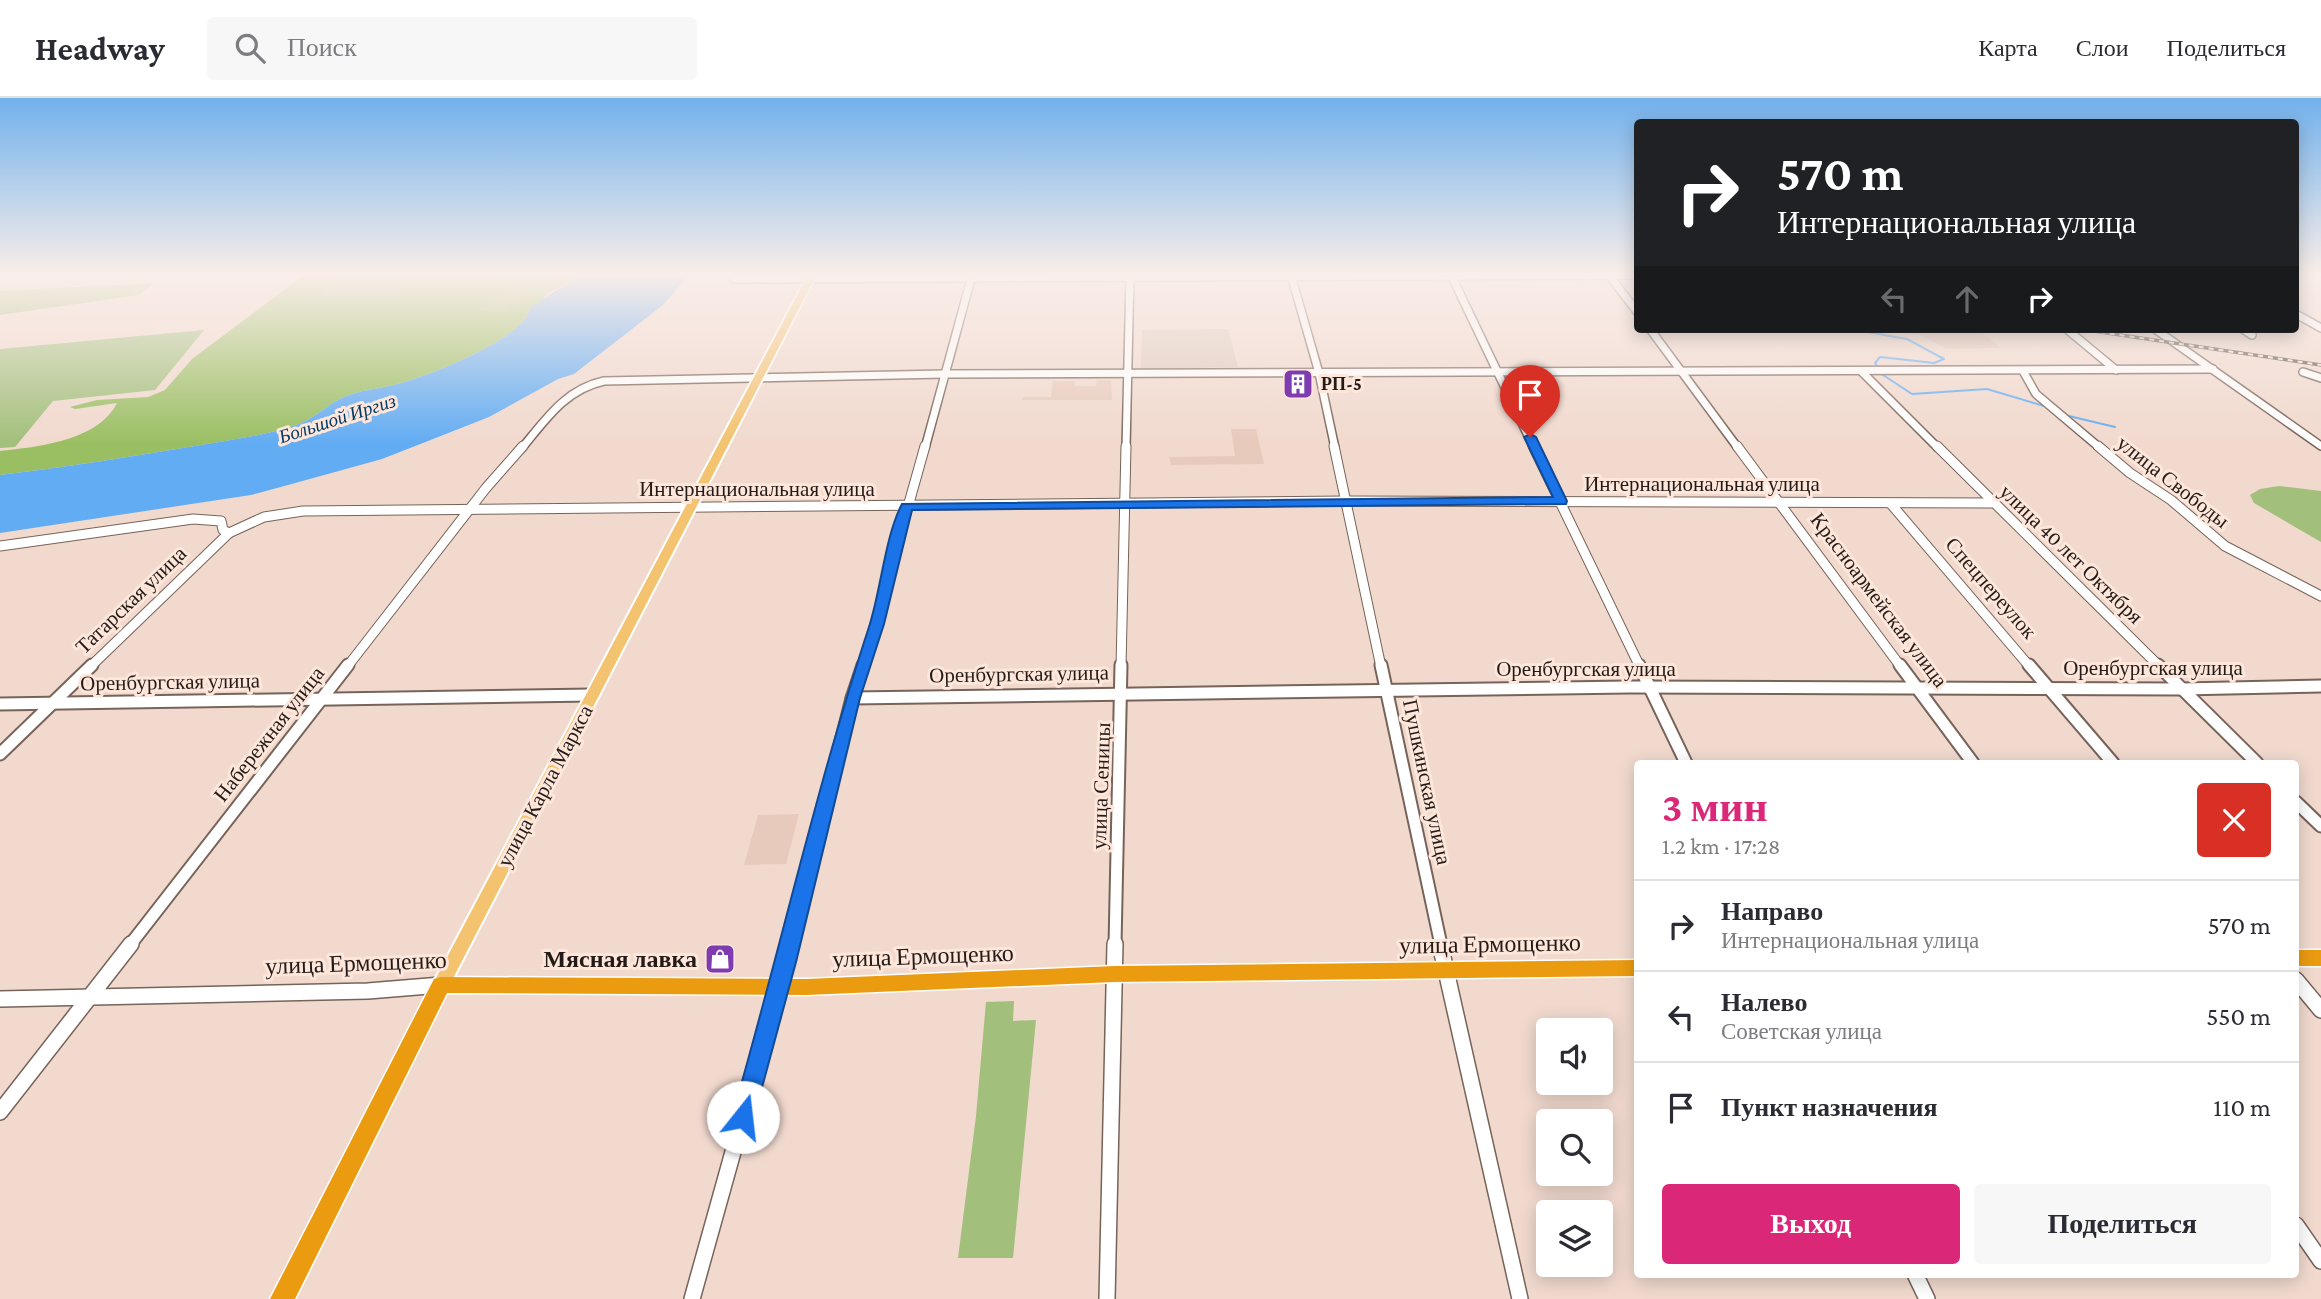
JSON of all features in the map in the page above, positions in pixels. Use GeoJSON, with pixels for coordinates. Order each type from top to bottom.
{"type":"FeatureCollection","features":[{"type":"Feature","properties":{"kind":"highway"},"geometry":{"type":"LineString","coordinates":[[2299,958],[2321,958]]}},
{"type":"Feature","properties":{"kind":"highway","name":"улица Ермощенко"},"geometry":{"type":"LineString","coordinates":[[441,985],[779,986],[1114,974],[1634,968]]}},
{"type":"Feature","properties":{"kind":"highway","name":"улица Карла Маркса"},"geometry":{"type":"LineString","coordinates":[[282,1299],[441,985]]}},
{"type":"Feature","properties":{"kind":"main road","name":"улица Карла Маркса"},"geometry":{"type":"LineString","coordinates":[[441,985],[782,331]]}},
{"type":"Feature","properties":{"kind":"street"},"geometry":{"type":"LineString","coordinates":[[692,1299],[779,986],[852,698],[877,624],[906,507],[956,331]]}},
{"type":"Feature","properties":{"kind":"street","name":"улица Сеницы"},"geometry":{"type":"LineString","coordinates":[[1107,1299],[1123,692],[1128,331]]}},
{"type":"Feature","properties":{"kind":"street","name":"Пушкинская улица"},"geometry":{"type":"LineString","coordinates":[[1307,331],[1319,373],[1446,971],[1520,1299]]}},
{"type":"Feature","properties":{"kind":"street"},"geometry":{"type":"LineString","coordinates":[[1479,331],[1652,687],[1685,760]]}},
{"type":"Feature","properties":{"kind":"street","name":"Красноармейская улица"},"geometry":{"type":"LineString","coordinates":[[1653,333],[1971,760]]}},
{"type":"Feature","properties":{"kind":"street"},"geometry":{"type":"LineString","coordinates":[[2071,333],[2116,370]]}},
{"type":"Feature","properties":{"kind":"street"},"geometry":{"type":"LineString","coordinates":[[2161,333],[2321,446]]}},
{"type":"Feature","properties":{"kind":"street"},"geometry":{"type":"LineString","coordinates":[[759,377],[2213,369]]}},
{"type":"Feature","properties":{"kind":"street","name":"улица Свободы"},"geometry":{"type":"LineString","coordinates":[[2023,370],[2036,394],[2130,473],[2171,500],[2225,546],[2321,596]]}},
{"type":"Feature","properties":{"kind":"street","name":"улица 40 лет Октября"},"geometry":{"type":"LineString","coordinates":[[1861,371],[1991,503],[2254,760]]}},
{"type":"Feature","properties":{"kind":"street"},"geometry":{"type":"LineString","coordinates":[[2303,372],[2321,378]]}},
{"type":"Feature","properties":{"kind":"street","name":"Набережная улица"},"geometry":{"type":"LineString","coordinates":[[0,1112],[503,467],[530,440],[538,426],[577,388],[591,383],[621,380],[759,377]]}},
{"type":"Feature","properties":{"kind":"street","name":"Интернациональная улица"},"geometry":{"type":"LineString","coordinates":[[229,533],[264,517],[303,511],[1345,501],[1991,503]]}},
{"type":"Feature","properties":{"kind":"street","name":"Спецпереулок"},"geometry":{"type":"LineString","coordinates":[[1891,504],[2110,760]]}},
{"type":"Feature","properties":{"kind":"street"},"geometry":{"type":"LineString","coordinates":[[0,546],[193,519],[221,521],[223,530],[229,533]]}},
{"type":"Feature","properties":{"kind":"street","name":"Татарская улица"},"geometry":{"type":"LineString","coordinates":[[0,754],[229,533]]}},
{"type":"Feature","properties":{"kind":"street","name":"Оренбургская улица"},"geometry":{"type":"LineString","coordinates":[[852,698],[1385,689],[2182,689],[2321,686]]}},
{"type":"Feature","properties":{"kind":"street","name":"Оренбургская улица"},"geometry":{"type":"LineString","coordinates":[[0,704],[592,695]]}},
{"type":"Feature","properties":{"kind":"street"},"geometry":{"type":"LineString","coordinates":[[2299,805],[2321,826]]}},
{"type":"Feature","properties":{"kind":"street"},"geometry":{"type":"LineString","coordinates":[[2299,984],[2321,1010]]}},
{"type":"Feature","properties":{"kind":"street","name":"улица Ермощенко"},"geometry":{"type":"LineString","coordinates":[[0,999],[368,991],[441,985]]}},
{"type":"Feature","properties":{"kind":"street"},"geometry":{"type":"LineString","coordinates":[[2299,1229],[2321,1261]]}},
{"type":"Feature","properties":{"kind":"street"},"geometry":{"type":"LineString","coordinates":[[1917,1278],[1927,1299]]}},
{"type":"Feature","properties":{"kind":"shaded area"},"geometry":{"type":"Polygon","coordinates":[[[1142,331],[1229,331],[1238,367],[1141,369],[1142,331]]]}},
{"type":"Feature","properties":{"kind":"shaded area"},"geometry":{"type":"Polygon","coordinates":[[[1906,333],[1983,333],[2000,348],[1947,349],[1919,335],[1906,333]]]}},
{"type":"Feature","properties":{"kind":"shaded area"},"geometry":{"type":"Polygon","coordinates":[[[1097,380],[1111,380],[1112,400],[1022,400],[1022,397],[1051,397],[1053,381],[1075,381],[1075,386],[1096,386],[1097,380]]]}},
{"type":"Feature","properties":{"kind":"shaded area"},"geometry":{"type":"Polygon","coordinates":[[[1231,429],[1256,429],[1264,464],[1171,465],[1169,457],[1235,456],[1231,429]]]}},
{"type":"Feature","properties":{"kind":"shaded area"},"geometry":{"type":"Polygon","coordinates":[[[799,814],[786,864],[744,865],[758,815],[799,814]]]}},
{"type":"Feature","properties":{"kind":"green space"},"geometry":{"type":"Polygon","coordinates":[[[203,331],[155,390],[53,401],[15,447],[0,448],[0,349],[203,331]]]}},
{"type":"Feature","properties":{"kind":"green space"},"geometry":{"type":"Polygon","coordinates":[[[229,331],[512,331],[454,364],[395,385],[355,393],[299,424],[274,432],[98,462],[0,475],[0,451],[48,444],[81,434],[108,416],[117,403],[75,409],[70,407],[97,400],[148,397],[165,390],[192,359],[229,331]]]}},
{"type":"Feature","properties":{"kind":"green space"},"geometry":{"type":"Polygon","coordinates":[[[2279,486],[2321,491],[2321,542],[2254,503],[2250,495],[2260,489],[2279,486]]]}},
{"type":"Feature","properties":{"kind":"green space"},"geometry":{"type":"Polygon","coordinates":[[[1014,1001],[1013,1021],[1036,1020],[1013,1258],[958,1258],[976,1116],[986,1002],[1014,1001]]]}},
{"type":"Feature","properties":{"kind":"water","name":"Большой Иргиз"},"geometry":{"type":"Polygon","coordinates":[[[512,331],[629,331],[574,374],[558,379],[489,417],[382,459],[251,495],[0,533],[0,475],[98,462],[274,432],[299,424],[342,398],[415,379],[454,364],[512,331]]]}},
{"type":"Feature","properties":{"kind":"waterway"},"geometry":{"type":"LineString","coordinates":[[1873,333],[1907,339],[1944,359],[1934,363],[1880,357],[1875,363],[1879,369]]}},
{"type":"Feature","properties":{"kind":"waterway"},"geometry":{"type":"LineString","coordinates":[[1883,375],[1912,394],[1987,389],[2044,406]]}},
{"type":"Feature","properties":{"kind":"waterway"},"geometry":{"type":"LineString","coordinates":[[2069,416],[2115,427]]}},
{"type":"Feature","properties":{"kind":"railway"},"geometry":{"type":"LineString","coordinates":[[2107,333],[2321,365]]}},
{"type":"Feature","properties":{"kind":"place","name":"РП-5"},"geometry":{"type":"Point","coordinates":[1298,384]}},
{"type":"Feature","properties":{"kind":"place","name":"Мясная лавка"},"geometry":{"type":"Point","coordinates":[720,959]}},
{"type":"Feature","properties":{"kind":"route"},"geometry":{"type":"LineString","coordinates":[[743,1117],[786,962],[852,698],[877,624],[906,507],[1290,501],[1561,501],[1530,437]]}}]}
